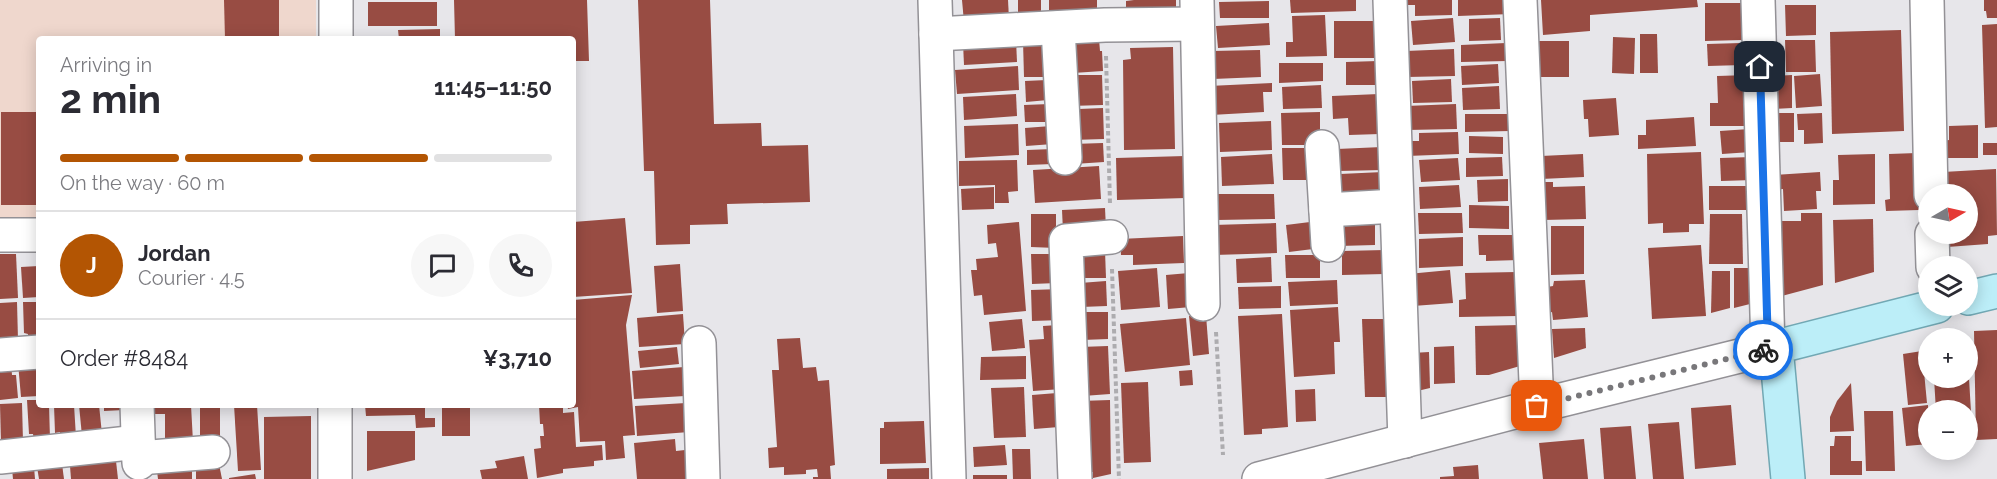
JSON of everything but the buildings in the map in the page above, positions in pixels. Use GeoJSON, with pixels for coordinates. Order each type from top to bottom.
{"type":"FeatureCollection","features":[{"type":"Feature","properties":{"kind":"main road"},"geometry":{"type":"LineString","coordinates":[[1978,296],[1997,291]]}},
{"type":"Feature","properties":{"kind":"main road"},"geometry":{"type":"LineString","coordinates":[[1788,479],[1772,348],[1918,310]]}},
{"type":"Feature","properties":{"kind":"street"},"geometry":{"type":"LineString","coordinates":[[336,0],[336,36]]}},
{"type":"Feature","properties":{"kind":"street"},"geometry":{"type":"LineString","coordinates":[[935,0],[949,479]]}},
{"type":"Feature","properties":{"kind":"street"},"geometry":{"type":"LineString","coordinates":[[1389,0],[1405,441]]}},
{"type":"Feature","properties":{"kind":"street"},"geometry":{"type":"LineString","coordinates":[[1520,0],[1537,406]]}},
{"type":"Feature","properties":{"kind":"street"},"geometry":{"type":"LineString","coordinates":[[1259,479],[1366,466],[1405,441],[1772,348],[1758,0]]}},
{"type":"Feature","properties":{"kind":"street"},"geometry":{"type":"LineString","coordinates":[[1927,0],[1931,184]]}},
{"type":"Feature","properties":{"kind":"street"},"geometry":{"type":"LineString","coordinates":[[936,34],[1058,28],[1105,13],[1197,12],[1203,304]]}},
{"type":"Feature","properties":{"kind":"street"},"geometry":{"type":"LineString","coordinates":[[1058,28],[1065,158]]}},
{"type":"Feature","properties":{"kind":"street"},"geometry":{"type":"LineString","coordinates":[[1322,147],[1328,245]]}},
{"type":"Feature","properties":{"kind":"street"},"geometry":{"type":"LineString","coordinates":[[1326,210],[1396,206]]}},
{"type":"Feature","properties":{"kind":"street"},"geometry":{"type":"LineString","coordinates":[[0,235],[36,235]]}},
{"type":"Feature","properties":{"kind":"street"},"geometry":{"type":"LineString","coordinates":[[1075,479],[1066,241],[1111,237]]}},
{"type":"Feature","properties":{"kind":"street"},"geometry":{"type":"LineString","coordinates":[[699,343],[703,479]]}},
{"type":"Feature","properties":{"kind":"street"},"geometry":{"type":"LineString","coordinates":[[0,355],[36,352]]}},
{"type":"Feature","properties":{"kind":"street"},"geometry":{"type":"LineString","coordinates":[[137,408],[139,460]]}},
{"type":"Feature","properties":{"kind":"street"},"geometry":{"type":"LineString","coordinates":[[335,408],[335,479]]}},
{"type":"Feature","properties":{"kind":"street"},"geometry":{"type":"LineString","coordinates":[[0,457],[139,460],[213,452]]}},
{"type":"Feature","properties":{"kind":"path"},"geometry":{"type":"LineString","coordinates":[[1203,304],[1215,303],[1223,455]]}},
{"type":"Feature","properties":{"kind":"shaded area"},"geometry":{"type":"Polygon","coordinates":[[[0,0],[316,0],[316,36],[36,36],[36,219],[0,219],[0,0]]]}},
{"type":"Feature","properties":{"kind":"way so far"},"geometry":{"type":"LineString","coordinates":[[1537,406],[1763,350]]}},
{"type":"Feature","properties":{"kind":"route"},"geometry":{"type":"LineString","coordinates":[[1760,67],[1768,349],[1763,350]]}}]}
